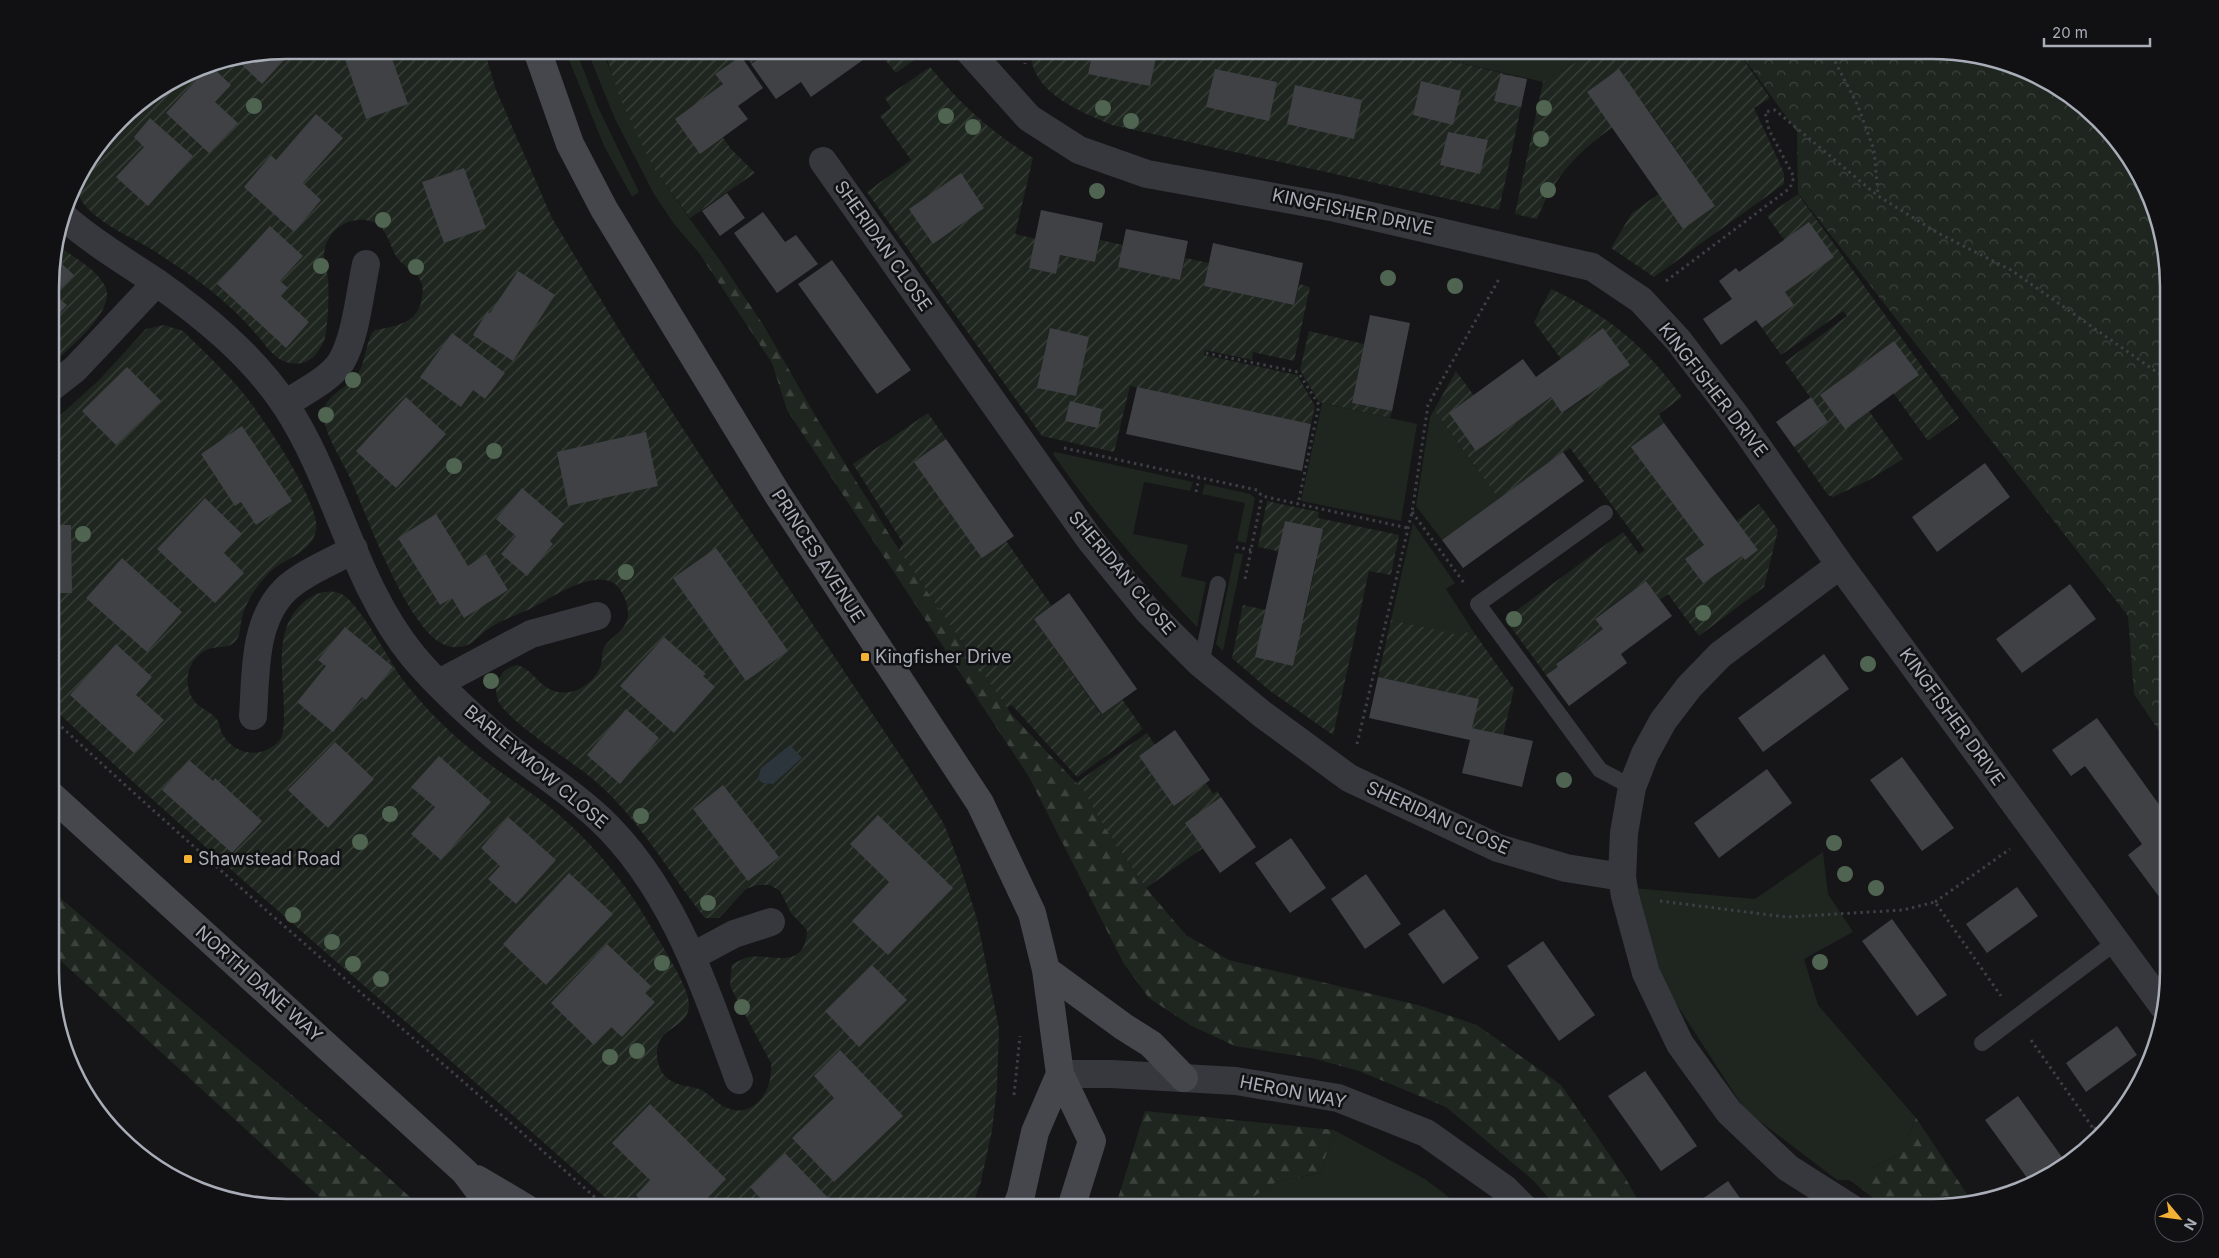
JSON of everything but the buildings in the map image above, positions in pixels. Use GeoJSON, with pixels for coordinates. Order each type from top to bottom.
{"type":"FeatureCollection","features":[{"type":"Feature","properties":{"kind":"street","name":"PRINCES AVENUE"},"geometry":{"type":"LineString","coordinates":[[539,59],[570,144],[604,209],[778,495],[980,803],[1032,913],[1046,970],[1060,1074],[1092,1142],[1074,1199]]}},
{"type":"Feature","properties":{"kind":"street","name":"KINGFISHER DRIVE"},"geometry":{"type":"LineString","coordinates":[[983,59],[1029,118],[1079,150],[1147,174],[1336,208],[1517,248],[1592,267],[1641,300],[1678,340],[1736,416],[1840,566],[2158,1001]]}},
{"type":"Feature","properties":{"kind":"street","name":"SHERIDAN CLOSE"},"geometry":{"type":"LineString","coordinates":[[823,161],[1092,542],[1148,611],[1201,664],[1262,714],[1349,778],[1498,848],[1623,887]]}},
{"type":"Feature","properties":{"kind":"street","name":"BARLEYMOW CLOSE"},"geometry":{"type":"LineString","coordinates":[[69,221],[90,240],[156,283],[234,345],[285,404],[323,472],[354,550],[392,626],[413,656],[498,739],[574,795],[602,821],[648,877],[693,956],[739,1080]]}},
{"type":"Feature","properties":{"kind":"street"},"geometry":{"type":"LineString","coordinates":[[285,404],[326,376],[340,363],[348,348],[366,264]]}},
{"type":"Feature","properties":{"kind":"street"},"geometry":{"type":"LineString","coordinates":[[59,382],[75,369],[156,283]]}},
{"type":"Feature","properties":{"kind":"street"},"geometry":{"type":"LineString","coordinates":[[253,716],[259,648],[263,627],[274,604],[291,586],[354,550]]}},
{"type":"Feature","properties":{"kind":"street"},"geometry":{"type":"LineString","coordinates":[[1838,1199],[1788,1168],[1729,1112],[1680,1044],[1650,982],[1623,887],[1624,833],[1632,786],[1645,754],[1663,721],[1689,687],[1720,655],[1840,566]]}},
{"type":"Feature","properties":{"kind":"street"},"geometry":{"type":"LineString","coordinates":[[439,683],[531,634],[597,616]]}},
{"type":"Feature","properties":{"kind":"street","name":"NORTH DANE WAY"},"geometry":{"type":"LineString","coordinates":[[59,802],[465,1172],[485,1199]]}},
{"type":"Feature","properties":{"kind":"street"},"geometry":{"type":"LineString","coordinates":[[693,956],[734,934],[771,922]]}},
{"type":"Feature","properties":{"kind":"street"},"geometry":{"type":"LineString","coordinates":[[1046,970],[1124,1027],[1151,1044],[1184,1078]]}},
{"type":"Feature","properties":{"kind":"street"},"geometry":{"type":"LineString","coordinates":[[1019,1199],[1035,1132],[1060,1074]]}},
{"type":"Feature","properties":{"kind":"street","name":"HERON WAY"},"geometry":{"type":"LineString","coordinates":[[1060,1074],[1111,1074],[1236,1081],[1338,1098],[1426,1133],[1505,1189],[1515,1199]]}},
{"type":"Feature","properties":{"kind":"street","name":"NORTH DANE WAY"},"geometry":{"type":"LineString","coordinates":[[465,1172],[511,1199]]}},
{"type":"Feature","properties":{"kind":"lane"},"geometry":{"type":"LineString","coordinates":[[1605,513],[1478,604],[1600,770],[1632,786]]}},
{"type":"Feature","properties":{"kind":"lane"},"geometry":{"type":"LineString","coordinates":[[1201,664],[1218,584]]}},
{"type":"Feature","properties":{"kind":"lane"},"geometry":{"type":"LineString","coordinates":[[1982,1043],[2116,942]]}},
{"type":"Feature","properties":{"kind":"path"},"geometry":{"type":"LineString","coordinates":[[1025,59],[1026,71]]}},
{"type":"Feature","properties":{"kind":"path"},"geometry":{"type":"LineString","coordinates":[[1834,59],[1858,106],[1874,150],[1878,196]]}},
{"type":"Feature","properties":{"kind":"path"},"geometry":{"type":"LineString","coordinates":[[1641,300],[1790,188],[1794,177],[1769,130],[1765,112],[1775,110],[1878,196],[1938,234],[2011,270],[2160,374]]}},
{"type":"Feature","properties":{"kind":"path"},"geometry":{"type":"LineString","coordinates":[[1349,778],[1412,512],[1428,405],[1517,248]]}},
{"type":"Feature","properties":{"kind":"path"},"geometry":{"type":"LineString","coordinates":[[1206,353],[1298,372],[1319,405],[1298,504]]}},
{"type":"Feature","properties":{"kind":"path"},"geometry":{"type":"LineString","coordinates":[[1112,459],[1257,490],[1262,496],[1408,528]]}},
{"type":"Feature","properties":{"kind":"path"},"geometry":{"type":"LineString","coordinates":[[1196,492],[1200,478]]}},
{"type":"Feature","properties":{"kind":"path"},"geometry":{"type":"LineString","coordinates":[[1412,512],[1462,580]]}},
{"type":"Feature","properties":{"kind":"path"},"geometry":{"type":"LineString","coordinates":[[1236,547],[1251,550]]}},
{"type":"Feature","properties":{"kind":"path"},"geometry":{"type":"LineString","coordinates":[[59,725],[144,804],[435,1055],[597,1199]]}},
{"type":"Feature","properties":{"kind":"path"},"geometry":{"type":"LineString","coordinates":[[1623,887],[1786,917],[1903,910],[1935,902],[2035,831]]}},
{"type":"Feature","properties":{"kind":"path"},"geometry":{"type":"LineString","coordinates":[[1935,902],[2094,1129],[2103,1123]]}},
{"type":"Feature","properties":{"kind":"path"},"geometry":{"type":"LineString","coordinates":[[1013,1102],[1021,1033]]}},
{"type":"Feature","properties":{"kind":"green space"},"geometry":{"type":"Polygon","coordinates":[[[272,59],[487,59],[496,90],[552,218],[621,333],[944,824],[960,865],[977,919],[999,1028],[997,1087],[992,1131],[980,1185],[975,1199],[607,1199],[262,897],[59,713],[59,417],[99,380],[146,329],[164,325],[183,331],[221,369],[252,404],[276,439],[300,481],[315,517],[316,530],[314,538],[298,554],[271,571],[257,587],[244,610],[237,639],[228,646],[209,649],[196,658],[192,664],[187,679],[190,694],[194,701],[216,718],[221,732],[232,746],[244,752],[257,753],[275,745],[283,731],[282,660],[283,642],[287,626],[295,611],[312,596],[323,592],[331,592],[339,593],[346,597],[364,618],[403,680],[434,716],[471,750],[562,817],[596,851],[639,907],[680,977],[688,997],[688,1012],[684,1019],[667,1032],[658,1044],[658,1061],[664,1075],[676,1083],[703,1091],[721,1105],[735,1110],[745,1110],[753,1106],[765,1092],[769,1083],[771,1063],[730,985],[732,965],[750,957],[787,958],[794,956],[801,951],[805,943],[807,930],[791,913],[780,891],[770,885],[757,885],[746,889],[719,918],[705,918],[625,811],[593,779],[513,718],[503,708],[496,694],[497,683],[503,673],[517,665],[526,669],[546,687],[562,693],[578,690],[592,680],[601,665],[603,650],[606,645],[625,626],[628,614],[626,601],[622,593],[614,584],[604,580],[592,580],[565,590],[532,608],[498,623],[467,645],[450,647],[445,645],[431,635],[403,596],[329,436],[324,418],[326,405],[333,395],[357,375],[372,333],[375,330],[406,322],[412,318],[420,306],[423,291],[420,280],[396,255],[384,231],[373,222],[357,220],[343,224],[332,233],[325,246],[324,254],[328,278],[328,295],[327,323],[324,339],[317,353],[311,359],[294,364],[279,359],[232,309],[205,286],[148,247],[114,229],[92,213],[79,194],[82,186],[97,160],[115,136],[136,115],[160,97],[200,76],[242,63],[272,59]]]}},
{"type":"Feature","properties":{"kind":"green space"},"geometry":{"type":"Polygon","coordinates":[[[569,59],[579,59],[597,105],[639,192],[632,197],[604,146],[569,59]]]}},
{"type":"Feature","properties":{"kind":"green space"},"geometry":{"type":"Polygon","coordinates":[[[591,59],[605,59],[654,169],[719,259],[699,253],[674,224],[654,194],[615,119],[591,59]]]}},
{"type":"Feature","properties":{"kind":"green space"},"geometry":{"type":"Polygon","coordinates":[[[607,59],[737,59],[715,74],[723,84],[698,103],[731,149],[755,173],[690,218],[654,169],[621,101],[607,59]]]}},
{"type":"Feature","properties":{"kind":"green space"},"geometry":{"type":"Polygon","coordinates":[[[748,59],[758,59],[751,64],[748,59]]]}},
{"type":"Feature","properties":{"kind":"green space"},"geometry":{"type":"Polygon","coordinates":[[[884,59],[916,59],[896,73],[884,59]]]}},
{"type":"Feature","properties":{"kind":"green space"},"geometry":{"type":"Polygon","coordinates":[[[1032,59],[1443,59],[1527,79],[1499,210],[1112,125],[1059,98],[1038,77],[1032,59]]]}},
{"type":"Feature","properties":{"kind":"green space"},"geometry":{"type":"Polygon","coordinates":[[[1444,59],[1582,59],[1543,82],[1444,59]]]}},
{"type":"Feature","properties":{"kind":"green space"},"geometry":{"type":"Polygon","coordinates":[[[1582,59],[1743,59],[1770,98],[1754,108],[1784,173],[1784,184],[1654,277],[1611,248],[1632,213],[1691,171],[1645,105],[1610,129],[1568,166],[1546,199],[1537,219],[1515,214],[1543,82],[1582,59]]]}},
{"type":"Feature","properties":{"kind":"green space"},"geometry":{"type":"Polygon","coordinates":[[[1744,59],[1947,59],[1977,63],[2005,71],[2033,82],[2059,97],[2083,115],[2104,136],[2130,173],[2148,214],[2156,242],[2160,272],[2160,732],[2134,694],[2128,616],[1798,193],[1797,132],[1744,59]]]}},
{"type":"Feature","properties":{"kind":"green space"},"geometry":{"type":"Polygon","coordinates":[[[930,67],[953,94],[977,117],[1033,158],[1015,234],[1036,239],[1029,268],[1056,274],[1060,255],[1095,262],[1100,240],[1123,245],[1118,267],[1180,280],[1185,258],[1209,263],[1205,286],[1294,305],[1299,284],[1310,287],[1294,361],[1253,352],[1252,360],[1205,350],[1204,355],[1297,375],[1315,406],[1311,424],[1130,386],[1114,452],[1042,436],[867,192],[911,160],[880,116],[891,108],[885,98],[930,67]]]}},
{"type":"Feature","properties":{"kind":"green space"},"geometry":{"type":"Polygon","coordinates":[[[1798,194],[1959,418],[1928,441],[1869,359],[1845,377],[1903,459],[1869,480],[1833,497],[1828,495],[1794,447],[1828,422],[1785,362],[1847,316],[1843,311],[1781,355],[1762,328],[1794,305],[1785,292],[1809,274],[1767,216],[1798,194]]]}},
{"type":"Feature","properties":{"kind":"green space"},"geometry":{"type":"Polygon","coordinates":[[[62,248],[96,274],[105,286],[107,296],[98,318],[59,358],[59,272],[62,248]]]}},
{"type":"Feature","properties":{"kind":"green space"},"geometry":{"type":"Polygon","coordinates":[[[699,253],[719,259],[764,326],[816,417],[899,550],[1012,715],[1084,791],[1100,820],[1146,888],[1186,935],[1229,960],[1418,1005],[1477,1025],[1561,1085],[1625,1177],[1637,1199],[1549,1199],[1534,1181],[1446,1107],[1359,1071],[1312,1058],[1235,1046],[1190,1025],[1149,998],[1124,964],[1029,777],[787,410],[772,363],[699,253]]]}},
{"type":"Feature","properties":{"kind":"green space"},"geometry":{"type":"Polygon","coordinates":[[[1551,289],[1608,321],[1624,334],[1654,362],[1682,397],[1659,414],[1664,423],[1632,447],[1704,545],[1759,504],[1778,530],[1764,587],[1699,636],[1668,594],[1660,600],[1646,581],[1595,618],[1603,629],[1556,663],[1558,667],[1546,675],[1505,619],[1623,532],[1639,554],[1645,550],[1570,448],[1499,499],[1434,410],[1456,371],[1501,433],[1551,397],[1563,413],[1588,396],[1534,322],[1551,289]]]}},
{"type":"Feature","properties":{"kind":"green space"},"geometry":{"type":"Polygon","coordinates":[[[1309,331],[1364,344],[1352,403],[1392,411],[1390,418],[1319,402],[1300,370],[1309,331]]]}},
{"type":"Feature","properties":{"kind":"green space"},"geometry":{"type":"Polygon","coordinates":[[[1322,403],[1417,424],[1401,521],[1301,501],[1322,403]]]}},
{"type":"Feature","properties":{"kind":"green space"},"geometry":{"type":"Polygon","coordinates":[[[1434,410],[1499,499],[1442,540],[1416,506],[1430,417],[1434,410]]]}},
{"type":"Feature","properties":{"kind":"green space"},"geometry":{"type":"Polygon","coordinates":[[[928,413],[946,439],[914,462],[1006,541],[1052,606],[1034,619],[1101,714],[1122,699],[1143,729],[1077,777],[1012,705],[1007,708],[899,550],[903,543],[853,464],[928,413]]]}},
{"type":"Feature","properties":{"kind":"green space"},"geometry":{"type":"Polygon","coordinates":[[[1055,452],[1193,482],[1190,491],[1144,482],[1133,534],[1188,545],[1181,576],[1206,582],[1197,627],[1104,521],[1069,477],[1053,454],[1055,452]]]}},
{"type":"Feature","properties":{"kind":"green space"},"geometry":{"type":"Polygon","coordinates":[[[1205,484],[1250,494],[1255,498],[1246,543],[1237,541],[1245,503],[1202,494],[1205,484]]]}},
{"type":"Feature","properties":{"kind":"green space"},"geometry":{"type":"Polygon","coordinates":[[[1267,501],[1319,512],[1318,518],[1399,535],[1391,575],[1369,571],[1333,735],[1269,690],[1232,658],[1243,605],[1304,618],[1317,559],[1258,547],[1267,501]]]}},
{"type":"Feature","properties":{"kind":"green space"},"geometry":{"type":"Polygon","coordinates":[[[1413,523],[1455,583],[1446,589],[1475,634],[1465,632],[1464,637],[1391,620],[1413,523]]]}},
{"type":"Feature","properties":{"kind":"green space"},"geometry":{"type":"Polygon","coordinates":[[[1235,553],[1243,554],[1223,651],[1216,644],[1235,553]]]}},
{"type":"Feature","properties":{"kind":"green space"},"geometry":{"type":"Polygon","coordinates":[[[1391,620],[1463,636],[1465,632],[1475,634],[1514,689],[1503,735],[1472,728],[1478,699],[1378,677],[1391,620]]]}},
{"type":"Feature","properties":{"kind":"green space"},"geometry":{"type":"Polygon","coordinates":[[[1147,733],[1155,745],[1139,756],[1174,805],[1206,783],[1213,794],[1217,791],[1221,797],[1186,823],[1203,848],[1146,888],[1100,820],[1084,791],[1076,783],[1147,733]]]}},
{"type":"Feature","properties":{"kind":"green space"},"geometry":{"type":"Polygon","coordinates":[[[1823,852],[1828,894],[1853,932],[1804,959],[1818,1005],[1916,1118],[1901,1153],[1850,1180],[1837,1180],[1745,1110],[1666,988],[1633,888],[1755,899],[1823,852]]]}},
{"type":"Feature","properties":{"kind":"green space"},"geometry":{"type":"Polygon","coordinates":[[[59,897],[412,1199],[322,1199],[59,959],[59,897]]]}},
{"type":"Feature","properties":{"kind":"green space"},"geometry":{"type":"Polygon","coordinates":[[[1145,1111],[1334,1130],[1320,1173],[1276,1182],[1250,1199],[1118,1199],[1145,1111]]]}},
{"type":"Feature","properties":{"kind":"green space"},"geometry":{"type":"Polygon","coordinates":[[[1916,1118],[1968,1196],[1947,1199],[1874,1199],[1850,1180],[1901,1153],[1916,1118]]]}},
{"type":"Feature","properties":{"kind":"green space"},"geometry":{"type":"Polygon","coordinates":[[[1334,1130],[1425,1179],[1451,1199],[1250,1199],[1276,1182],[1320,1173],[1334,1130]]]}},
{"type":"Feature","properties":{"kind":"shaded area"},"geometry":{"type":"Polygon","coordinates":[[[790,745],[802,758],[773,784],[762,783],[758,778],[761,768],[790,745]]]}},
{"type":"Feature","properties":{"kind":"place","name":"Kingfisher Drive"},"geometry":{"type":"Point","coordinates":[865,657]}},
{"type":"Feature","properties":{"kind":"place","name":"Shawstead Road"},"geometry":{"type":"Point","coordinates":[188,859]}}]}
